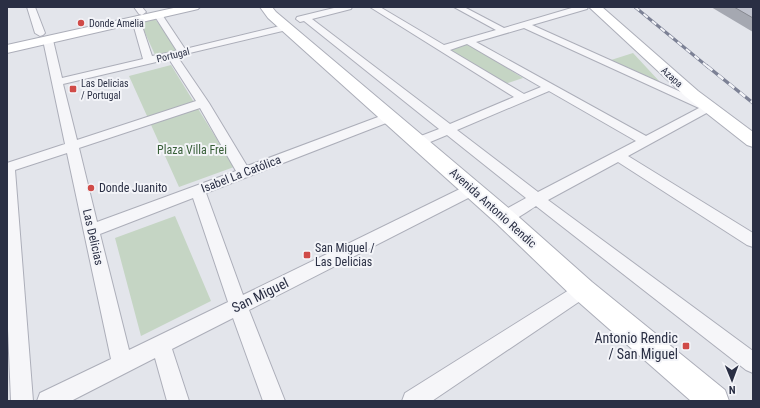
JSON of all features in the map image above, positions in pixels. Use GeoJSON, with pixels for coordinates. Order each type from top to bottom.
{"type":"FeatureCollection","features":[{"type":"Feature","properties":{"kind":"main road"},"geometry":{"type":"LineString","coordinates":[[7,48],[44,36],[139,13],[194,7]]}},
{"type":"Feature","properties":{"kind":"main road","name":"Azapa"},"geometry":{"type":"LineString","coordinates":[[596,7],[708,108],[753,141]]}},
{"type":"Feature","properties":{"kind":"main road","name":"Azapa"},"geometry":{"type":"LineString","coordinates":[[610,7],[715,100],[753,127]]}},
{"type":"Feature","properties":{"kind":"main road","name":"Avenida Antonio Rendic"},"geometry":{"type":"LineString","coordinates":[[273,16],[504,216],[583,290],[714,401]]}},
{"type":"Feature","properties":{"kind":"main road"},"geometry":{"type":"LineString","coordinates":[[7,40],[44,36]]}},
{"type":"Feature","properties":{"kind":"street","name":"Las Delicias"},"geometry":{"type":"LineString","coordinates":[[31,7],[44,36],[58,82],[122,364]]}},
{"type":"Feature","properties":{"kind":"street","name":"Portugal"},"geometry":{"type":"LineString","coordinates":[[58,82],[178,54],[273,16],[306,18],[348,7]]}},
{"type":"Feature","properties":{"kind":"street"},"geometry":{"type":"LineString","coordinates":[[374,7],[523,98]]}},
{"type":"Feature","properties":{"kind":"street"},"geometry":{"type":"LineString","coordinates":[[458,7],[504,31]]}},
{"type":"Feature","properties":{"kind":"street"},"geometry":{"type":"LineString","coordinates":[[442,49],[584,7]]}},
{"type":"Feature","properties":{"kind":"street"},"geometry":{"type":"LineString","coordinates":[[548,10],[560,14]]}},
{"type":"Feature","properties":{"kind":"street"},"geometry":{"type":"LineString","coordinates":[[163,11],[178,54],[203,103],[244,173]]}},
{"type":"Feature","properties":{"kind":"street"},"geometry":{"type":"LineString","coordinates":[[139,13],[149,61]]}},
{"type":"Feature","properties":{"kind":"street"},"geometry":{"type":"LineString","coordinates":[[306,18],[537,198],[753,363]]}},
{"type":"Feature","properties":{"kind":"street"},"geometry":{"type":"LineString","coordinates":[[525,25],[708,108]]}},
{"type":"Feature","properties":{"kind":"street"},"geometry":{"type":"LineString","coordinates":[[468,41],[645,141]]}},
{"type":"Feature","properties":{"kind":"street"},"geometry":{"type":"LineString","coordinates":[[418,142],[549,87]]}},
{"type":"Feature","properties":{"kind":"street"},"geometry":{"type":"LineString","coordinates":[[22,401],[7,168],[60,152],[72,146],[203,103]]}},
{"type":"Feature","properties":{"kind":"street"},"geometry":{"type":"LineString","coordinates":[[504,216],[708,108]]}},
{"type":"Feature","properties":{"kind":"street","name":"Isabel La Católica"},"geometry":{"type":"LineString","coordinates":[[91,231],[390,117]]}},
{"type":"Feature","properties":{"kind":"street"},"geometry":{"type":"LineString","coordinates":[[618,156],[753,241]]}},
{"type":"Feature","properties":{"kind":"street","name":"San Miguel"},"geometry":{"type":"LineString","coordinates":[[48,401],[473,189]]}},
{"type":"Feature","properties":{"kind":"street"},"geometry":{"type":"LineString","coordinates":[[198,190],[238,306],[274,401]]}},
{"type":"Feature","properties":{"kind":"street"},"geometry":{"type":"LineString","coordinates":[[413,401],[583,290]]}},
{"type":"Feature","properties":{"kind":"street"},"geometry":{"type":"LineString","coordinates":[[161,344],[178,401]]}},
{"type":"Feature","properties":{"kind":"green space"},"geometry":{"type":"Polygon","coordinates":[[[155,19],[180,51],[156,57],[140,22],[155,19]]]}},
{"type":"Feature","properties":{"kind":"green space"},"geometry":{"type":"Polygon","coordinates":[[[468,44],[523,78],[505,84],[449,51],[468,44]]]}},
{"type":"Feature","properties":{"kind":"green space"},"geometry":{"type":"Polygon","coordinates":[[[633,53],[660,82],[611,60],[633,53]]]}},
{"type":"Feature","properties":{"kind":"green space","name":"Plaza Villa Frei"},"geometry":{"type":"Polygon","coordinates":[[[171,65],[234,167],[179,187],[129,76],[171,65]]]}},
{"type":"Feature","properties":{"kind":"green space"},"geometry":{"type":"Polygon","coordinates":[[[175,216],[211,301],[141,336],[115,238],[175,216]]]}},
{"type":"Feature","properties":{"kind":"building"},"geometry":{"type":"Polygon","coordinates":[[[734,7],[753,7],[753,18],[734,7]]]}},
{"type":"Feature","properties":{"kind":"railway"},"geometry":{"type":"LineString","coordinates":[[635,7],[708,67]]}},
{"type":"Feature","properties":{"kind":"railway"},"geometry":{"type":"LineString","coordinates":[[707,66],[753,103]]}},
{"type":"Feature","properties":{"kind":"place","name":"Donde Amelia"},"geometry":{"type":"Point","coordinates":[81,23]}},
{"type":"Feature","properties":{"kind":"place","name":"Las Delicias / Portugal"},"geometry":{"type":"Point","coordinates":[73,89]}},
{"type":"Feature","properties":{"kind":"place","name":"Donde Juanito"},"geometry":{"type":"Point","coordinates":[91,188]}},
{"type":"Feature","properties":{"kind":"place","name":"San Miguel / Las Delicias"},"geometry":{"type":"Point","coordinates":[307,255]}},
{"type":"Feature","properties":{"kind":"place","name":"Antonio Rendic / San Miguel"},"geometry":{"type":"Point","coordinates":[686,346]}}]}
